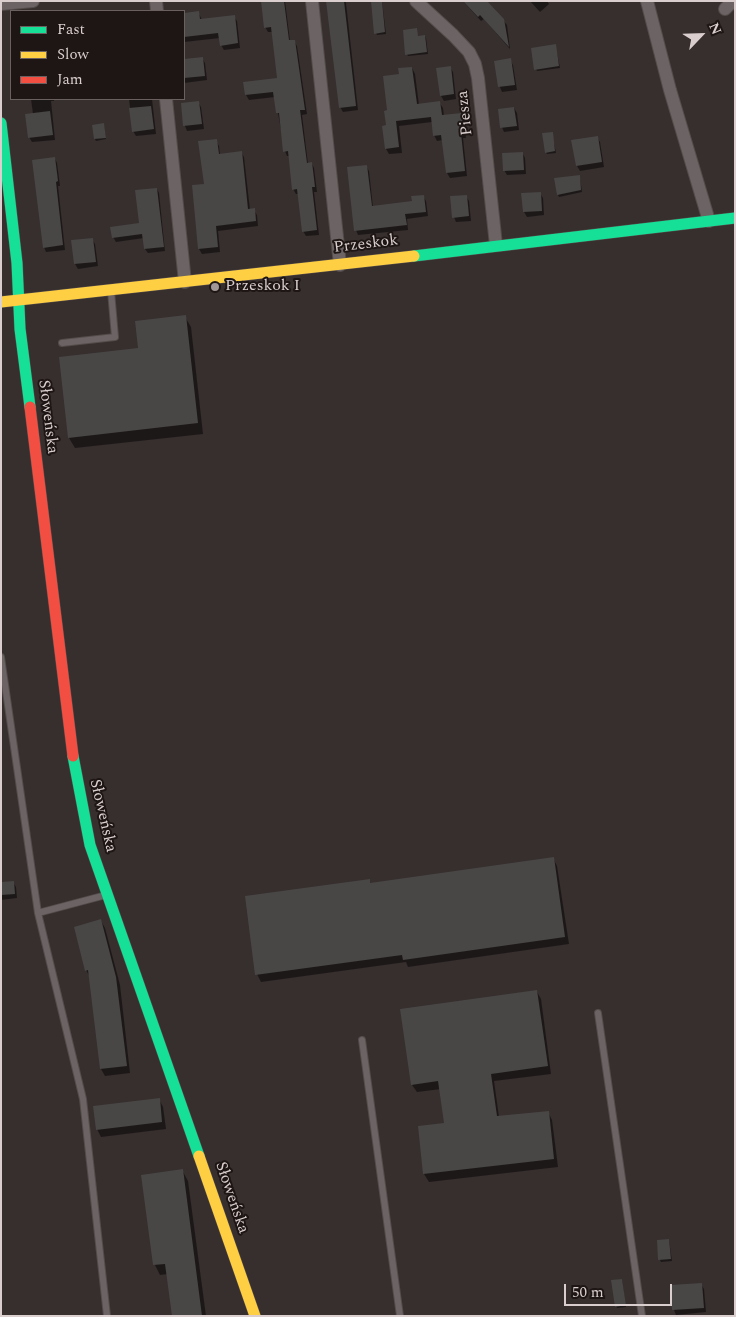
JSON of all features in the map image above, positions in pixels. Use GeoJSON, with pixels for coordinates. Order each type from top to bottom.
{"type":"FeatureCollection","features":[{"type":"Feature","properties":{"kind":"street"},"geometry":{"type":"LineString","coordinates":[[1,4],[33,1]]}},
{"type":"Feature","properties":{"kind":"street"},"geometry":{"type":"LineString","coordinates":[[312,1],[340,265]]}},
{"type":"Feature","properties":{"kind":"street","name":"Piesza"},"geometry":{"type":"LineString","coordinates":[[416,1],[469,52],[475,64],[496,245]]}},
{"type":"Feature","properties":{"kind":"street"},"geometry":{"type":"LineString","coordinates":[[647,1],[670,90],[709,221]]}},
{"type":"Feature","properties":{"kind":"street"},"geometry":{"type":"LineString","coordinates":[[166,100],[185,282]]}},
{"type":"Feature","properties":{"kind":"street","name":"Słoweńska"},"geometry":{"type":"LineString","coordinates":[[1,123],[16,254],[20,328],[75,774],[90,845],[255,1316]]}},
{"type":"Feature","properties":{"kind":"street","name":"Przeskok"},"geometry":{"type":"LineString","coordinates":[[1,302],[340,265],[735,218]]}},
{"type":"Feature","properties":{"kind":"lane"},"geometry":{"type":"LineString","coordinates":[[62,343],[115,337],[110,290]]}},
{"type":"Feature","properties":{"kind":"lane"},"geometry":{"type":"LineString","coordinates":[[1,657],[38,913],[83,1099],[107,1316]]}},
{"type":"Feature","properties":{"kind":"lane"},"geometry":{"type":"LineString","coordinates":[[38,913],[107,895]]}},
{"type":"Feature","properties":{"kind":"lane"},"geometry":{"type":"LineString","coordinates":[[598,1013],[642,1316]]}},
{"type":"Feature","properties":{"kind":"lane"},"geometry":{"type":"LineString","coordinates":[[362,1040],[400,1316]]}},
{"type":"Feature","properties":{"kind":"building"},"geometry":{"type":"Polygon","coordinates":[[[261,1],[284,1],[289,40],[295,40],[305,110],[300,110],[307,163],[312,162],[315,187],[312,187],[317,230],[302,232],[297,189],[292,190],[288,151],[283,152],[279,113],[276,113],[273,92],[245,95],[243,82],[277,78],[271,27],[264,28],[261,1]]]}},
{"type":"Feature","properties":{"kind":"building"},"geometry":{"type":"Polygon","coordinates":[[[326,1],[344,1],[356,106],[339,108],[326,1]]]}},
{"type":"Feature","properties":{"kind":"building"},"geometry":{"type":"Polygon","coordinates":[[[371,1],[382,1],[385,32],[374,34],[371,1]]]}},
{"type":"Feature","properties":{"kind":"building"},"geometry":{"type":"Polygon","coordinates":[[[463,1],[487,1],[504,19],[509,47],[480,15],[478,17],[463,1]]]}},
{"type":"Feature","properties":{"kind":"building"},"geometry":{"type":"Polygon","coordinates":[[[199,11],[200,19],[235,15],[238,43],[220,46],[218,33],[185,37],[185,13],[199,11]]]}},
{"type":"Feature","properties":{"kind":"building"},"geometry":{"type":"Polygon","coordinates":[[[417,28],[418,36],[425,35],[427,52],[405,55],[403,30],[417,28]]]}},
{"type":"Feature","properties":{"kind":"building"},"geometry":{"type":"Polygon","coordinates":[[[556,44],[559,66],[534,70],[531,48],[556,44]]]}},
{"type":"Feature","properties":{"kind":"building"},"geometry":{"type":"Polygon","coordinates":[[[203,57],[205,76],[185,78],[185,59],[203,57]]]}},
{"type":"Feature","properties":{"kind":"building"},"geometry":{"type":"Polygon","coordinates":[[[511,58],[515,85],[498,87],[494,61],[511,58]]]}},
{"type":"Feature","properties":{"kind":"building"},"geometry":{"type":"Polygon","coordinates":[[[451,66],[454,94],[440,96],[436,68],[451,66]]]}},
{"type":"Feature","properties":{"kind":"building"},"geometry":{"type":"Polygon","coordinates":[[[412,67],[417,104],[440,101],[442,115],[462,113],[464,132],[461,133],[465,171],[446,173],[441,135],[433,136],[431,117],[396,121],[399,147],[385,149],[382,126],[386,125],[384,111],[387,110],[383,76],[399,74],[398,68],[412,67]]]}},
{"type":"Feature","properties":{"kind":"building"},"geometry":{"type":"Polygon","coordinates":[[[199,101],[202,124],[183,126],[181,103],[199,101]]]}},
{"type":"Feature","properties":{"kind":"building"},"geometry":{"type":"Polygon","coordinates":[[[151,106],[154,129],[132,132],[129,108],[151,106]]]}},
{"type":"Feature","properties":{"kind":"building"},"geometry":{"type":"Polygon","coordinates":[[[514,107],[517,126],[500,128],[498,109],[514,107]]]}},
{"type":"Feature","properties":{"kind":"building"},"geometry":{"type":"Polygon","coordinates":[[[50,111],[53,135],[28,138],[25,114],[50,111]]]}},
{"type":"Feature","properties":{"kind":"building"},"geometry":{"type":"Polygon","coordinates":[[[104,123],[106,138],[94,139],[92,125],[104,123]]]}},
{"type":"Feature","properties":{"kind":"building"},"geometry":{"type":"Polygon","coordinates":[[[553,132],[555,151],[545,153],[542,133],[553,132]]]}},
{"type":"Feature","properties":{"kind":"building"},"geometry":{"type":"Polygon","coordinates":[[[598,136],[602,162],[576,166],[571,140],[598,136]]]}},
{"type":"Feature","properties":{"kind":"building"},"geometry":{"type":"Polygon","coordinates":[[[217,139],[219,154],[242,151],[248,209],[255,208],[256,221],[216,226],[218,247],[198,249],[192,185],[204,184],[198,141],[217,139]]]}},
{"type":"Feature","properties":{"kind":"building"},"geometry":{"type":"Polygon","coordinates":[[[523,152],[524,170],[503,171],[502,153],[523,152]]]}},
{"type":"Feature","properties":{"kind":"building"},"geometry":{"type":"Polygon","coordinates":[[[55,157],[63,245],[43,248],[32,160],[55,157]]]}},
{"type":"Feature","properties":{"kind":"building"},"geometry":{"type":"Polygon","coordinates":[[[367,165],[372,206],[412,201],[411,196],[424,195],[426,212],[405,214],[407,225],[354,231],[347,167],[367,165]]]}},
{"type":"Feature","properties":{"kind":"building"},"geometry":{"type":"Polygon","coordinates":[[[580,175],[581,190],[557,195],[554,178],[580,175]]]}},
{"type":"Feature","properties":{"kind":"building"},"geometry":{"type":"Polygon","coordinates":[[[157,188],[164,247],[144,249],[142,234],[112,238],[110,227],[139,223],[135,190],[157,188]]]}},
{"type":"Feature","properties":{"kind":"building"},"geometry":{"type":"Polygon","coordinates":[[[541,192],[542,211],[523,212],[521,193],[541,192]]]}},
{"type":"Feature","properties":{"kind":"building"},"geometry":{"type":"Polygon","coordinates":[[[467,195],[469,216],[452,218],[450,196],[467,195]]]}},
{"type":"Feature","properties":{"kind":"building"},"geometry":{"type":"Polygon","coordinates":[[[93,238],[96,262],[74,264],[71,240],[93,238]]]}},
{"type":"Feature","properties":{"kind":"building"},"geometry":{"type":"Polygon","coordinates":[[[186,315],[198,423],[68,438],[59,357],[138,348],[135,321],[186,315]]]}},
{"type":"Feature","properties":{"kind":"building"},"geometry":{"type":"Polygon","coordinates":[[[554,857],[565,937],[403,960],[402,955],[255,975],[245,896],[370,879],[370,883],[554,857]]]}},
{"type":"Feature","properties":{"kind":"building"},"geometry":{"type":"Polygon","coordinates":[[[14,881],[15,894],[1,895],[1,882],[14,881]]]}},
{"type":"Feature","properties":{"kind":"building"},"geometry":{"type":"Polygon","coordinates":[[[101,919],[116,977],[127,1066],[100,1069],[88,970],[85,971],[74,927],[101,919]]]}},
{"type":"Feature","properties":{"kind":"building"},"geometry":{"type":"Polygon","coordinates":[[[537,990],[548,1066],[491,1074],[497,1116],[549,1111],[554,1159],[423,1174],[418,1126],[444,1123],[438,1081],[411,1085],[400,1009],[537,990]]]}},
{"type":"Feature","properties":{"kind":"building"},"geometry":{"type":"Polygon","coordinates":[[[160,1098],[162,1122],[96,1130],[93,1106],[160,1098]]]}},
{"type":"Feature","properties":{"kind":"building"},"geometry":{"type":"Polygon","coordinates":[[[183,1169],[202,1316],[172,1316],[165,1264],[153,1265],[141,1175],[183,1169]]]}},
{"type":"Feature","properties":{"kind":"building"},"geometry":{"type":"Polygon","coordinates":[[[669,1239],[671,1259],[658,1260],[657,1240],[669,1239]]]}},
{"type":"Feature","properties":{"kind":"building"},"geometry":{"type":"Polygon","coordinates":[[[622,1279],[626,1305],[615,1307],[611,1280],[622,1279]]]}},
{"type":"Feature","properties":{"kind":"building"},"geometry":{"type":"Polygon","coordinates":[[[702,1283],[704,1308],[672,1310],[670,1285],[702,1283]]]}},
{"type":"Feature","properties":{"kind":"traffic: fast"},"geometry":{"type":"LineString","coordinates":[[1,123],[17,263],[20,329],[30,407]]}},
{"type":"Feature","properties":{"kind":"traffic: fast"},"geometry":{"type":"LineString","coordinates":[[414,256],[735,218]]}},
{"type":"Feature","properties":{"kind":"traffic: fast"},"geometry":{"type":"LineString","coordinates":[[73,756],[90,845],[199,1156]]}},
{"type":"Feature","properties":{"kind":"traffic: slow"},"geometry":{"type":"LineString","coordinates":[[1,302],[414,256]]}},
{"type":"Feature","properties":{"kind":"traffic: slow"},"geometry":{"type":"LineString","coordinates":[[199,1156],[255,1316]]}},
{"type":"Feature","properties":{"kind":"traffic: jam"},"geometry":{"type":"LineString","coordinates":[[30,407],[73,756]]}},
{"type":"Feature","properties":{"kind":"place","name":"Przeskok I"},"geometry":{"type":"Point","coordinates":[215,287]}}]}
